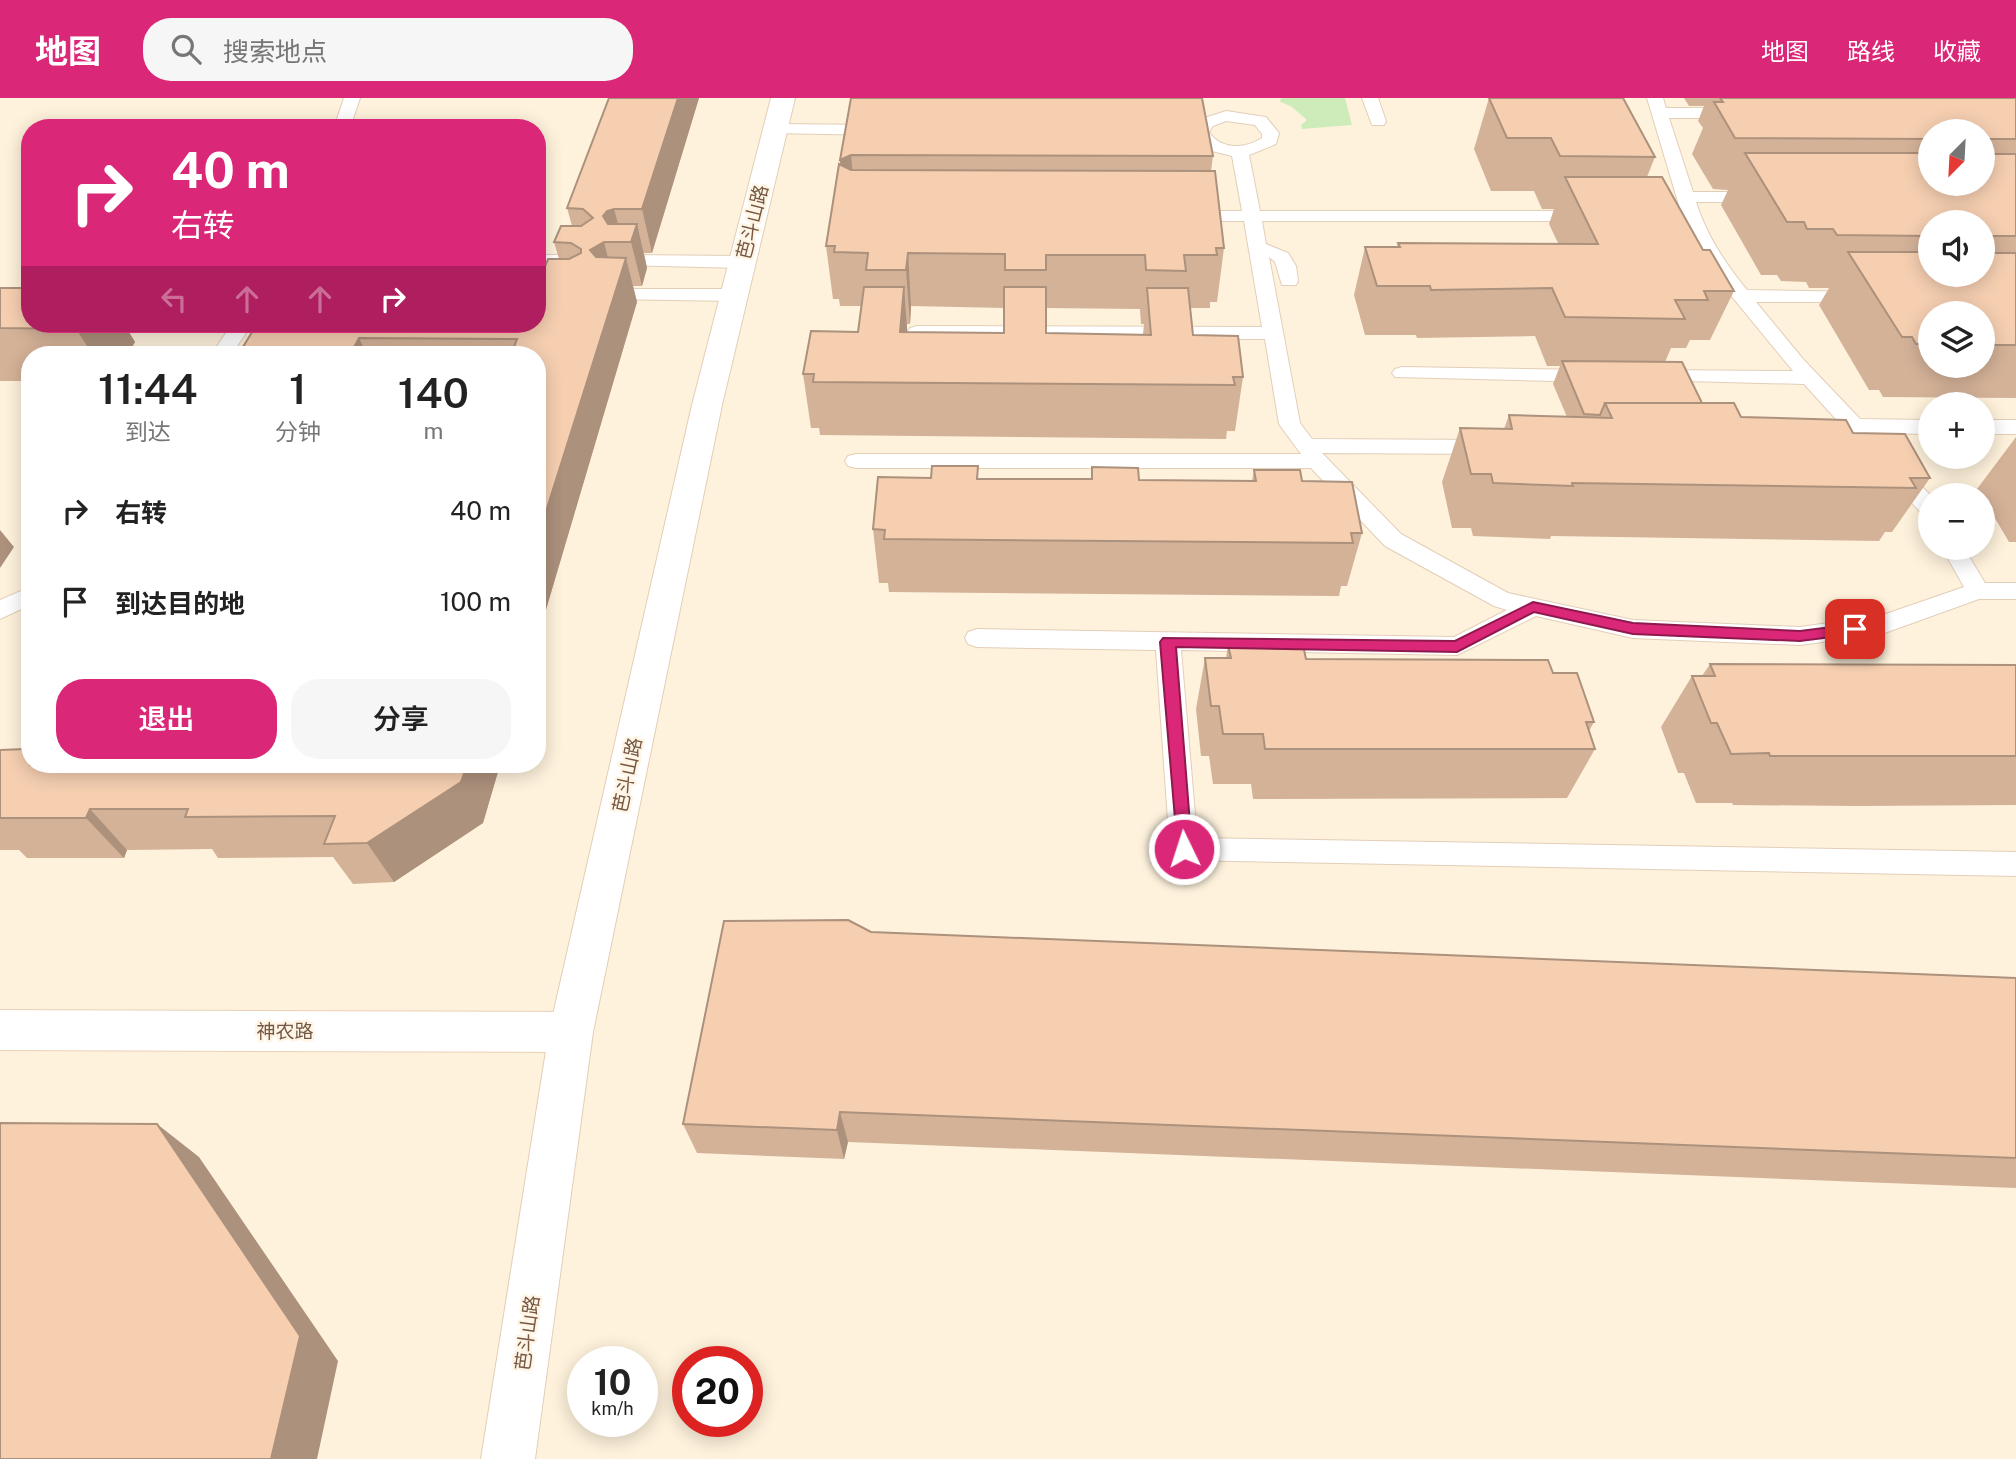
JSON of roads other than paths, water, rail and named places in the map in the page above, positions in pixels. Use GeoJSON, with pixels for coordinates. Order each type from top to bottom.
{"type":"FeatureCollection","features":[{"type":"Feature","properties":{"kind":"street","name":"芭斗山路"},"geometry":{"type":"LineString","coordinates":[[508,1459],[571,1032],[707,405],[779,114]]}},
{"type":"Feature","properties":{"kind":"street","name":"神农路"},"geometry":{"type":"LineString","coordinates":[[0,1030],[571,1032]]}},
{"type":"Feature","properties":{"kind":"lane"},"geometry":{"type":"LineString","coordinates":[[345,119],[352,98]]}},
{"type":"Feature","properties":{"kind":"lane"},"geometry":{"type":"LineString","coordinates":[[1232,98],[1235,116]]}},
{"type":"Feature","properties":{"kind":"lane"},"geometry":{"type":"LineString","coordinates":[[1370,98],[1378,121]]}},
{"type":"Feature","properties":{"kind":"lane"},"geometry":{"type":"LineString","coordinates":[[1755,113],[1658,105],[1692,217],[1713,261],[1741,296],[1918,495]]}},
{"type":"Feature","properties":{"kind":"lane"},"geometry":{"type":"LineString","coordinates":[[779,114],[898,130]]}},
{"type":"Feature","properties":{"kind":"lane"},"geometry":{"type":"LineString","coordinates":[[1235,116],[1259,121],[1271,133],[1270,140],[1263,146],[1240,151],[1217,148],[1194,132],[1207,121],[1235,116]]}},
{"type":"Feature","properties":{"kind":"lane"},"geometry":{"type":"LineString","coordinates":[[1240,151],[1290,424],[1311,454],[1393,540],[1502,600],[1633,629],[1800,636],[1882,625],[1978,591],[2016,591]]}},
{"type":"Feature","properties":{"kind":"lane"},"geometry":{"type":"LineString","coordinates":[[1685,197],[1782,197]]}},
{"type":"Feature","properties":{"kind":"lane"},"geometry":{"type":"LineString","coordinates":[[1170,216],[1692,217]]}},
{"type":"Feature","properties":{"kind":"lane"},"geometry":{"type":"LineString","coordinates":[[1258,247],[1279,254],[1287,261],[1289,281]]}},
{"type":"Feature","properties":{"kind":"lane"},"geometry":{"type":"LineString","coordinates":[[546,261],[593,261]]}},
{"type":"Feature","properties":{"kind":"lane"},"geometry":{"type":"LineString","coordinates":[[626,261],[738,279]]}},
{"type":"Feature","properties":{"kind":"lane"},"geometry":{"type":"LineString","coordinates":[[615,295],[738,279]]}},
{"type":"Feature","properties":{"kind":"lane"},"geometry":{"type":"LineString","coordinates":[[1741,296],[1878,297]]}},
{"type":"Feature","properties":{"kind":"lane"},"geometry":{"type":"LineString","coordinates":[[901,332],[1272,333]]}},
{"type":"Feature","properties":{"kind":"lane"},"geometry":{"type":"LineString","coordinates":[[1402,373],[1811,378]]}},
{"type":"Feature","properties":{"kind":"lane"},"geometry":{"type":"LineString","coordinates":[[1855,426],[1918,427]]}},
{"type":"Feature","properties":{"kind":"lane"},"geometry":{"type":"LineString","coordinates":[[1995,427],[2016,427]]}},
{"type":"Feature","properties":{"kind":"lane"},"geometry":{"type":"LineString","coordinates":[[856,461],[1311,454],[1514,447]]}},
{"type":"Feature","properties":{"kind":"lane"},"geometry":{"type":"LineString","coordinates":[[1848,448],[1876,448]]}},
{"type":"Feature","properties":{"kind":"lane"},"geometry":{"type":"LineString","coordinates":[[1960,560],[1978,591]]}},
{"type":"Feature","properties":{"kind":"lane"},"geometry":{"type":"LineString","coordinates":[[0,610],[21,600]]}},
{"type":"Feature","properties":{"kind":"lane"},"geometry":{"type":"LineString","coordinates":[[977,638],[1457,646],[1533,607]]}},
{"type":"Feature","properties":{"kind":"lane"},"geometry":{"type":"LineString","coordinates":[[1168,642],[1184,849],[2016,864]]}}]}
